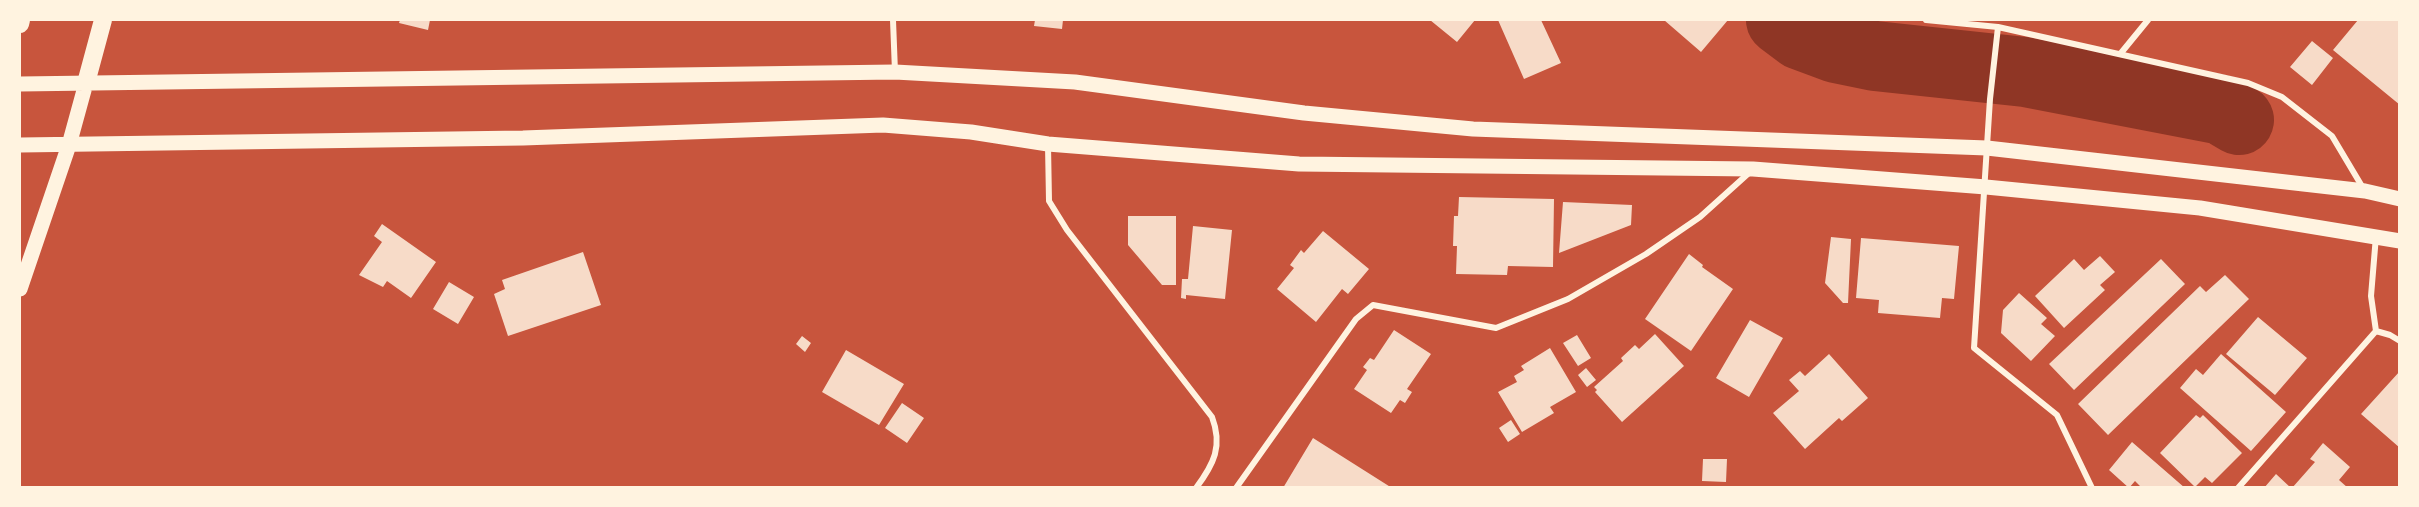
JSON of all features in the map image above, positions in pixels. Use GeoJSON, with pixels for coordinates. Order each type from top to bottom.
{"type":"FeatureCollection","features":[{"type":"Feature","properties":{"kind":"highway"},"geometry":{"type":"LineString","coordinates":[[86,83],[103,20]]}},
{"type":"Feature","properties":{"kind":"main road"},"geometry":{"type":"LineString","coordinates":[[20,84],[895,72],[1075,82],[1304,113],[1473,129],[1987,148],[2365,191],[2400,199]]}},
{"type":"Feature","properties":{"kind":"main road"},"geometry":{"type":"LineString","coordinates":[[20,290],[69,145],[86,83]]}},
{"type":"Feature","properties":{"kind":"main road"},"geometry":{"type":"LineString","coordinates":[[20,145],[523,138],[883,125],[971,132],[1048,144],[1299,164],[1753,169],[1986,187],[2200,208],[2400,241]]}},
{"type":"Feature","properties":{"kind":"street"},"geometry":{"type":"LineString","coordinates":[[893,20],[895,72]]}},
{"type":"Feature","properties":{"kind":"street"},"geometry":{"type":"LineString","coordinates":[[1926,20],[1998,27],[2248,83],[2282,97],[2332,136],[2365,191]]}},
{"type":"Feature","properties":{"kind":"street"},"geometry":{"type":"LineString","coordinates":[[2121,53],[2148,20]]}},
{"type":"Feature","properties":{"kind":"street"},"geometry":{"type":"LineString","coordinates":[[1998,27],[1990,99],[1974,348],[2057,415],[2092,488]]}},
{"type":"Feature","properties":{"kind":"street"},"geometry":{"type":"LineString","coordinates":[[1048,144],[1049,201],[1067,230],[1212,417],[1218,432],[1216,451],[1212,467],[1196,488]]}},
{"type":"Feature","properties":{"kind":"street"},"geometry":{"type":"LineString","coordinates":[[1236,488],[1356,319],[1373,305],[1496,328],[1568,299],[1646,254],[1700,217],[1753,169]]}},
{"type":"Feature","properties":{"kind":"street"},"geometry":{"type":"LineString","coordinates":[[2238,488],[2376,331],[2371,297],[2376,236]]}},
{"type":"Feature","properties":{"kind":"street"},"geometry":{"type":"LineString","coordinates":[[2376,331],[2400,341]]}},
{"type":"Feature","properties":{"kind":"building"},"geometry":{"type":"Polygon","coordinates":[[[400,20],[430,20],[428,30],[399,23],[400,20]]]}},
{"type":"Feature","properties":{"kind":"building"},"geometry":{"type":"Polygon","coordinates":[[[1035,20],[1063,20],[1062,29],[1034,26],[1035,20]]]}},
{"type":"Feature","properties":{"kind":"building"},"geometry":{"type":"Polygon","coordinates":[[[1430,20],[1475,20],[1457,42],[1430,20]]]}},
{"type":"Feature","properties":{"kind":"building"},"geometry":{"type":"Polygon","coordinates":[[[1498,20],[1541,20],[1561,63],[1524,79],[1498,20]]]}},
{"type":"Feature","properties":{"kind":"building"},"geometry":{"type":"Polygon","coordinates":[[[1664,20],[1728,20],[1701,52],[1664,20]]]}},
{"type":"Feature","properties":{"kind":"building"},"geometry":{"type":"Polygon","coordinates":[[[2358,20],[2400,20],[2400,105],[2333,50],[2358,20]]]}},
{"type":"Feature","properties":{"kind":"building"},"geometry":{"type":"Polygon","coordinates":[[[2312,41],[2333,58],[2312,85],[2290,67],[2312,41]]]}},
{"type":"Feature","properties":{"kind":"building"},"geometry":{"type":"Polygon","coordinates":[[[1459,197],[1554,199],[1553,267],[1508,266],[1507,275],[1456,274],[1457,246],[1453,246],[1454,216],[1458,216],[1459,197]]]}},
{"type":"Feature","properties":{"kind":"building"},"geometry":{"type":"Polygon","coordinates":[[[1563,202],[1632,205],[1631,225],[1559,253],[1563,202]]]}},
{"type":"Feature","properties":{"kind":"building"},"geometry":{"type":"Polygon","coordinates":[[[1128,216],[1176,216],[1176,285],[1162,285],[1128,245],[1128,216]]]}},
{"type":"Feature","properties":{"kind":"building"},"geometry":{"type":"Polygon","coordinates":[[[382,224],[436,262],[411,298],[387,281],[383,287],[359,275],[382,242],[374,236],[382,224]]]}},
{"type":"Feature","properties":{"kind":"building"},"geometry":{"type":"Polygon","coordinates":[[[1193,226],[1232,230],[1225,299],[1186,295],[1186,299],[1181,298],[1182,279],[1188,279],[1193,226]]]}},
{"type":"Feature","properties":{"kind":"building"},"geometry":{"type":"Polygon","coordinates":[[[1323,231],[1369,269],[1348,294],[1342,289],[1316,322],[1277,289],[1294,268],[1290,265],[1301,250],[1304,253],[1323,231]]]}},
{"type":"Feature","properties":{"kind":"building"},"geometry":{"type":"Polygon","coordinates":[[[1831,237],[1851,239],[1848,303],[1843,303],[1825,283],[1831,237]]]}},
{"type":"Feature","properties":{"kind":"building"},"geometry":{"type":"Polygon","coordinates":[[[1861,238],[1959,246],[1954,299],[1942,298],[1940,318],[1878,313],[1879,300],[1856,298],[1861,238]]]}},
{"type":"Feature","properties":{"kind":"building"},"geometry":{"type":"Polygon","coordinates":[[[583,252],[601,305],[508,336],[494,294],[505,289],[502,280],[583,252]]]}},
{"type":"Feature","properties":{"kind":"building"},"geometry":{"type":"Polygon","coordinates":[[[1689,254],[1703,265],[1702,267],[1733,289],[1691,351],[1645,319],[1689,254]]]}},
{"type":"Feature","properties":{"kind":"building"},"geometry":{"type":"Polygon","coordinates":[[[2100,256],[2115,272],[2100,285],[2105,290],[2064,328],[2035,296],[2074,259],[2084,270],[2100,256]]]}},
{"type":"Feature","properties":{"kind":"building"},"geometry":{"type":"Polygon","coordinates":[[[2161,259],[2185,284],[2074,390],[2049,364],[2161,259]]]}},
{"type":"Feature","properties":{"kind":"building"},"geometry":{"type":"Polygon","coordinates":[[[2225,275],[2249,299],[2108,435],[2078,404],[2200,286],[2206,292],[2225,275]]]}},
{"type":"Feature","properties":{"kind":"building"},"geometry":{"type":"Polygon","coordinates":[[[449,282],[474,297],[458,324],[433,309],[449,282]]]}},
{"type":"Feature","properties":{"kind":"building"},"geometry":{"type":"Polygon","coordinates":[[[2019,293],[2047,318],[2041,324],[2055,336],[2031,361],[2001,333],[2003,310],[2019,293]]]}},
{"type":"Feature","properties":{"kind":"building"},"geometry":{"type":"Polygon","coordinates":[[[2258,317],[2307,358],[2275,395],[2226,354],[2258,317]]]}},
{"type":"Feature","properties":{"kind":"building"},"geometry":{"type":"Polygon","coordinates":[[[1750,320],[1783,338],[1749,397],[1716,378],[1750,320]]]}},
{"type":"Feature","properties":{"kind":"building"},"geometry":{"type":"Polygon","coordinates":[[[1394,330],[1431,354],[1407,389],[1412,392],[1405,403],[1400,400],[1391,413],[1354,389],[1367,370],[1363,367],[1370,358],[1374,360],[1394,330]]]}},
{"type":"Feature","properties":{"kind":"building"},"geometry":{"type":"Polygon","coordinates":[[[1655,334],[1684,366],[1622,422],[1595,392],[1597,390],[1594,387],[1623,361],[1621,358],[1635,345],[1639,349],[1655,334]]]}},
{"type":"Feature","properties":{"kind":"building"},"geometry":{"type":"Polygon","coordinates":[[[1577,335],[1591,358],[1578,366],[1563,343],[1577,335]]]}},
{"type":"Feature","properties":{"kind":"building"},"geometry":{"type":"Polygon","coordinates":[[[802,336],[811,343],[805,352],[796,344],[802,336]]]}},
{"type":"Feature","properties":{"kind":"building"},"geometry":{"type":"Polygon","coordinates":[[[1550,348],[1576,392],[1550,407],[1554,413],[1522,432],[1498,392],[1517,382],[1514,376],[1524,370],[1521,366],[1550,348]]]}},
{"type":"Feature","properties":{"kind":"building"},"geometry":{"type":"Polygon","coordinates":[[[846,350],[904,384],[879,425],[822,392],[846,350]]]}},
{"type":"Feature","properties":{"kind":"building"},"geometry":{"type":"Polygon","coordinates":[[[1829,354],[1868,398],[1842,421],[1839,418],[1805,449],[1773,413],[1799,391],[1789,380],[1800,371],[1805,376],[1829,354]]]}},
{"type":"Feature","properties":{"kind":"building"},"geometry":{"type":"Polygon","coordinates":[[[2221,354],[2286,412],[2251,451],[2180,388],[2196,369],[2203,375],[2221,354]]]}},
{"type":"Feature","properties":{"kind":"building"},"geometry":{"type":"Polygon","coordinates":[[[1586,368],[1596,380],[1587,387],[1578,375],[1586,368]]]}},
{"type":"Feature","properties":{"kind":"building"},"geometry":{"type":"Polygon","coordinates":[[[2400,371],[2400,448],[2361,414],[2400,371]]]}},
{"type":"Feature","properties":{"kind":"building"},"geometry":{"type":"Polygon","coordinates":[[[902,403],[924,418],[907,443],[885,428],[902,403]]]}},
{"type":"Feature","properties":{"kind":"building"},"geometry":{"type":"Polygon","coordinates":[[[2196,415],[2200,418],[2203,415],[2242,453],[2212,483],[2205,477],[2195,487],[2160,453],[2196,415]]]}},
{"type":"Feature","properties":{"kind":"building"},"geometry":{"type":"Polygon","coordinates":[[[1511,420],[1520,434],[1508,442],[1499,428],[1511,420]]]}},
{"type":"Feature","properties":{"kind":"building"},"geometry":{"type":"Polygon","coordinates":[[[1313,438],[1392,488],[1283,488],[1313,438]]]}},
{"type":"Feature","properties":{"kind":"building"},"geometry":{"type":"Polygon","coordinates":[[[2132,442],[2185,488],[2142,488],[2135,481],[2129,488],[2109,470],[2132,442]]]}},
{"type":"Feature","properties":{"kind":"building"},"geometry":{"type":"Polygon","coordinates":[[[2323,443],[2350,467],[2339,480],[2348,488],[2292,488],[2315,462],[2310,459],[2323,443]]]}},
{"type":"Feature","properties":{"kind":"building"},"geometry":{"type":"Polygon","coordinates":[[[1703,459],[1727,459],[1726,482],[1702,481],[1703,459]]]}},
{"type":"Feature","properties":{"kind":"building"},"geometry":{"type":"Polygon","coordinates":[[[2276,474],[2291,488],[2264,488],[2276,474]]]}},
{"type":"Feature","properties":{"kind":"waterway"},"geometry":{"type":"LineString","coordinates":[[1781,20],[1801,35],[1836,48],[1875,56],[2025,72],[2222,110],[2239,120]]}}]}
